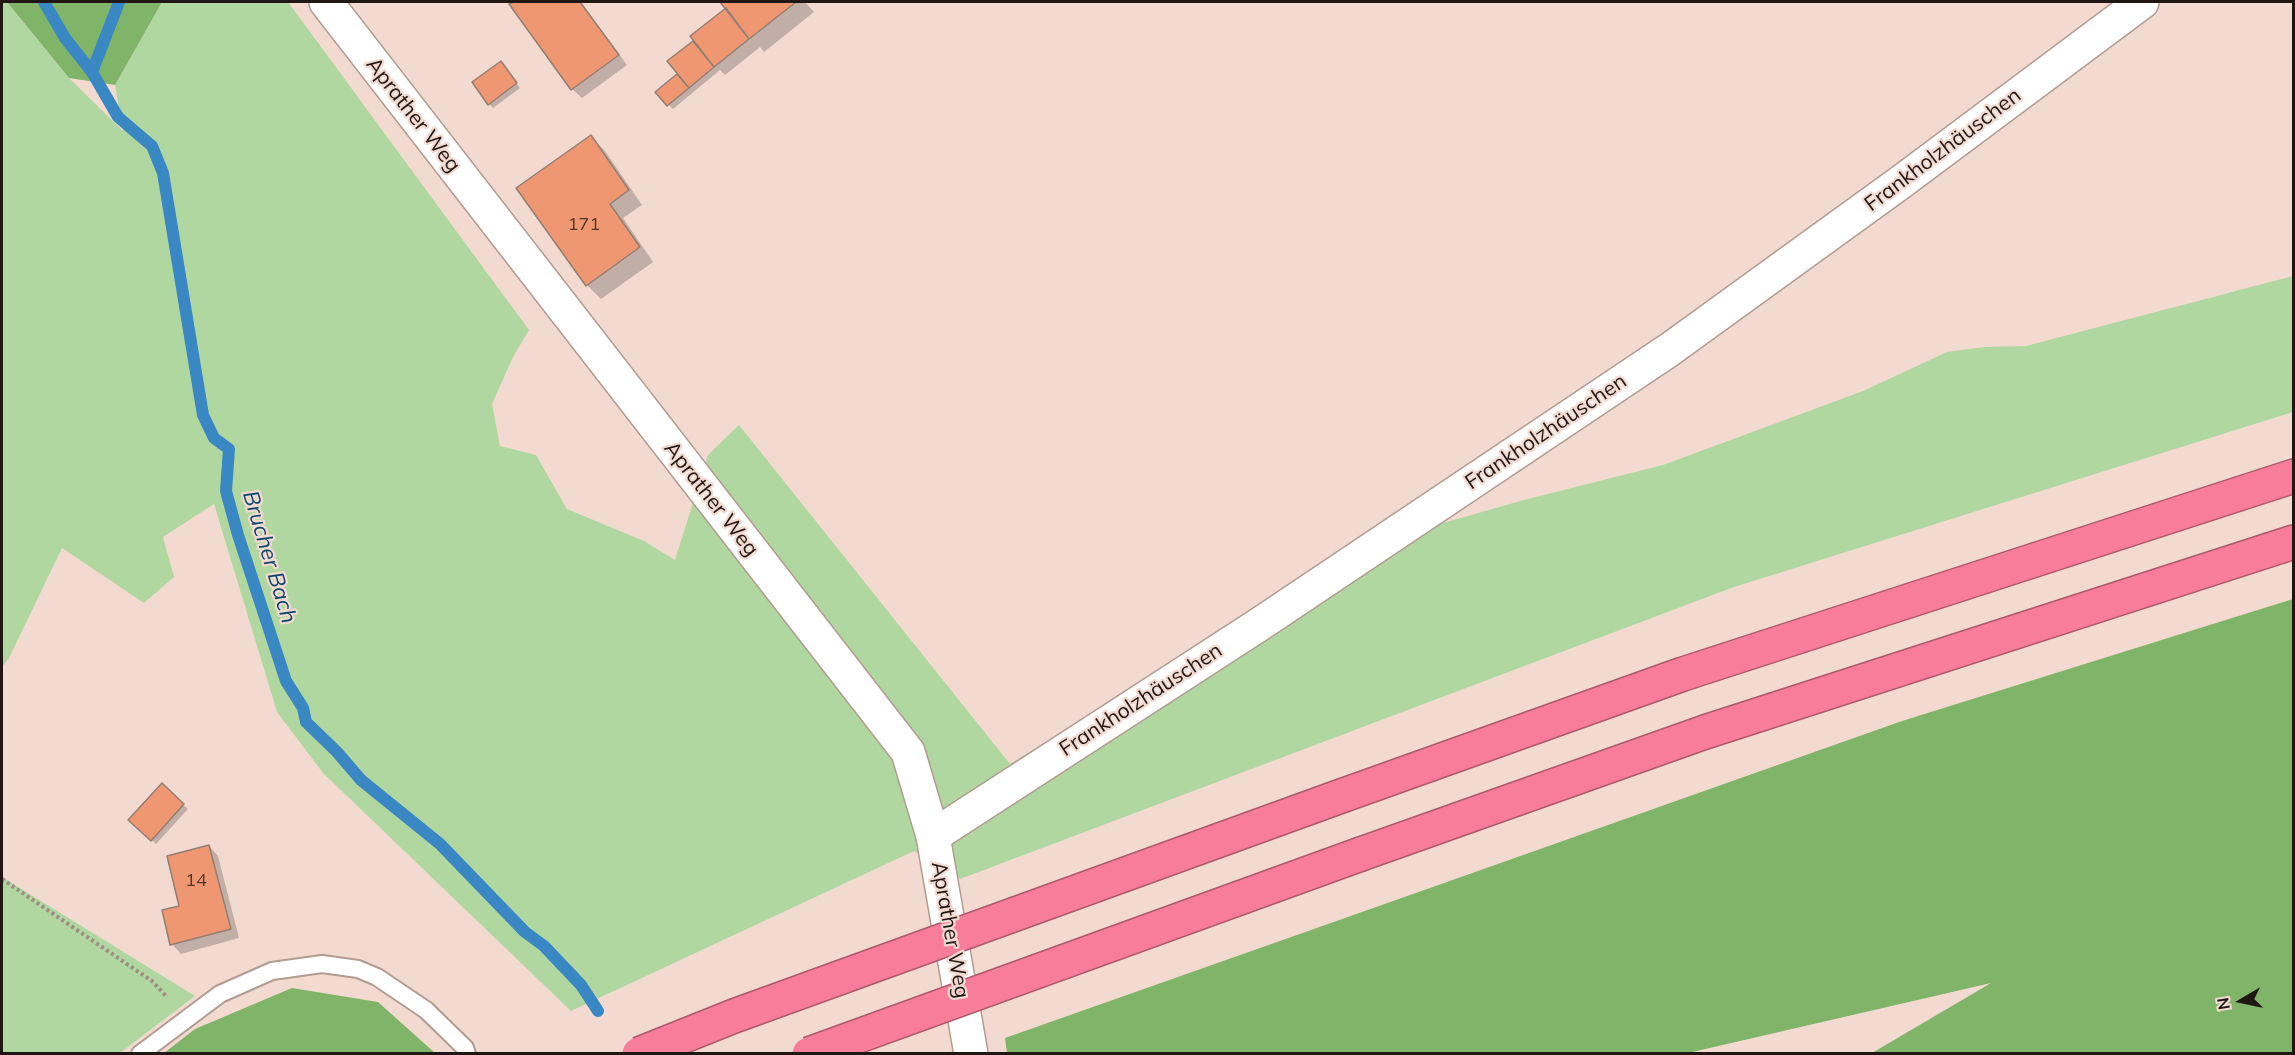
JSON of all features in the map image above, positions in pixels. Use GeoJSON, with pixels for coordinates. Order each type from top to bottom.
{"type":"FeatureCollection","features":[{"type":"Feature","properties":{"kind":"highway"},"geometry":{"type":"LineString","coordinates":[[639,1053],[734,1016],[1683,674],[2294,476]]}},
{"type":"Feature","properties":{"kind":"highway"},"geometry":{"type":"LineString","coordinates":[[809,1053],[1705,732],[2294,542]]}},
{"type":"Feature","properties":{"kind":"street","name":"Aprather Weg"},"geometry":{"type":"LineString","coordinates":[[326,2],[908,752],[933,836],[971,1053]]}},
{"type":"Feature","properties":{"kind":"street","name":"Frankholzhäuschen"},"geometry":{"type":"LineString","coordinates":[[933,836],[1250,630],[1669,350],[1901,182],[2142,2]]}},
{"type":"Feature","properties":{"kind":"lane"},"geometry":{"type":"LineString","coordinates":[[140,1053],[220,994],[272,971],[322,964],[358,969],[377,977],[426,1010],[467,1053]]}},
{"type":"Feature","properties":{"kind":"path"},"geometry":{"type":"LineString","coordinates":[[2,879],[152,981],[186,1017]]}},
{"type":"Feature","properties":{"kind":"green space"},"geometry":{"type":"Polygon","coordinates":[[[2,2],[7,2],[69,78],[123,131],[115,85],[162,2],[288,2],[529,330],[513,357],[492,404],[500,446],[536,455],[567,509],[644,541],[675,560],[708,455],[739,425],[1010,764],[1381,534],[1415,531],[1524,500],[1663,465],[1863,391],[1947,352],[1985,347],[2026,346],[2293,276],[2293,412],[1731,588],[960,879],[914,851],[571,1011],[323,773],[277,712],[214,504],[163,537],[174,577],[144,603],[62,548],[9,658],[2,667],[2,2]]]}},
{"type":"Feature","properties":{"kind":"green space"},"geometry":{"type":"Polygon","coordinates":[[[7,2],[162,2],[115,85],[69,78],[7,2]]]}},
{"type":"Feature","properties":{"kind":"green space"},"geometry":{"type":"Polygon","coordinates":[[[2293,599],[2293,1053],[1872,1053],[1991,983],[1688,1053],[1007,1053],[1005,1038],[1902,721],[2293,599]]]}},
{"type":"Feature","properties":{"kind":"green space"},"geometry":{"type":"Polygon","coordinates":[[[2,877],[195,996],[120,1053],[2,1053],[2,877]]]}},
{"type":"Feature","properties":{"kind":"green space"},"geometry":{"type":"Polygon","coordinates":[[[292,988],[378,1002],[435,1053],[164,1053],[195,1029],[292,988]]]}},
{"type":"Feature","properties":{"kind":"building"},"geometry":{"type":"Polygon","coordinates":[[[513,2],[580,2],[619,55],[571,90],[509,4],[513,2]]]}},
{"type":"Feature","properties":{"kind":"building"},"geometry":{"type":"Polygon","coordinates":[[[720,2],[796,2],[749,39],[720,2]]]}},
{"type":"Feature","properties":{"kind":"building"},"geometry":{"type":"Polygon","coordinates":[[[726,8],[749,39],[714,67],[690,36],[726,8]]]}},
{"type":"Feature","properties":{"kind":"building"},"geometry":{"type":"Polygon","coordinates":[[[693,41],[714,67],[689,88],[667,61],[693,41]]]}},
{"type":"Feature","properties":{"kind":"building"},"geometry":{"type":"Polygon","coordinates":[[[501,61],[517,83],[488,105],[472,82],[501,61]]]}},
{"type":"Feature","properties":{"kind":"building"},"geometry":{"type":"Polygon","coordinates":[[[677,74],[689,88],[667,106],[655,92],[677,74]]]}},
{"type":"Feature","properties":{"kind":"building"},"geometry":{"type":"Polygon","coordinates":[[[591,135],[629,190],[610,204],[640,247],[586,286],[516,188],[591,135]]]}},
{"type":"Feature","properties":{"kind":"building"},"geometry":{"type":"Polygon","coordinates":[[[162,783],[184,804],[151,841],[128,820],[162,783]]]}},
{"type":"Feature","properties":{"kind":"building"},"geometry":{"type":"Polygon","coordinates":[[[209,845],[231,929],[170,945],[162,910],[179,906],[167,856],[209,845]]]}},
{"type":"Feature","properties":{"kind":"waterway","name":"Brucher Bach"},"geometry":{"type":"LineString","coordinates":[[44,2],[65,38],[92,72],[118,117],[152,146],[163,173],[203,415],[214,438],[229,449],[226,491],[238,535],[286,681],[303,708],[306,722],[337,752],[361,780],[440,844],[525,932],[544,946],[581,985],[598,1011]]}},
{"type":"Feature","properties":{"kind":"waterway"},"geometry":{"type":"LineString","coordinates":[[92,72],[119,2]]}}]}
